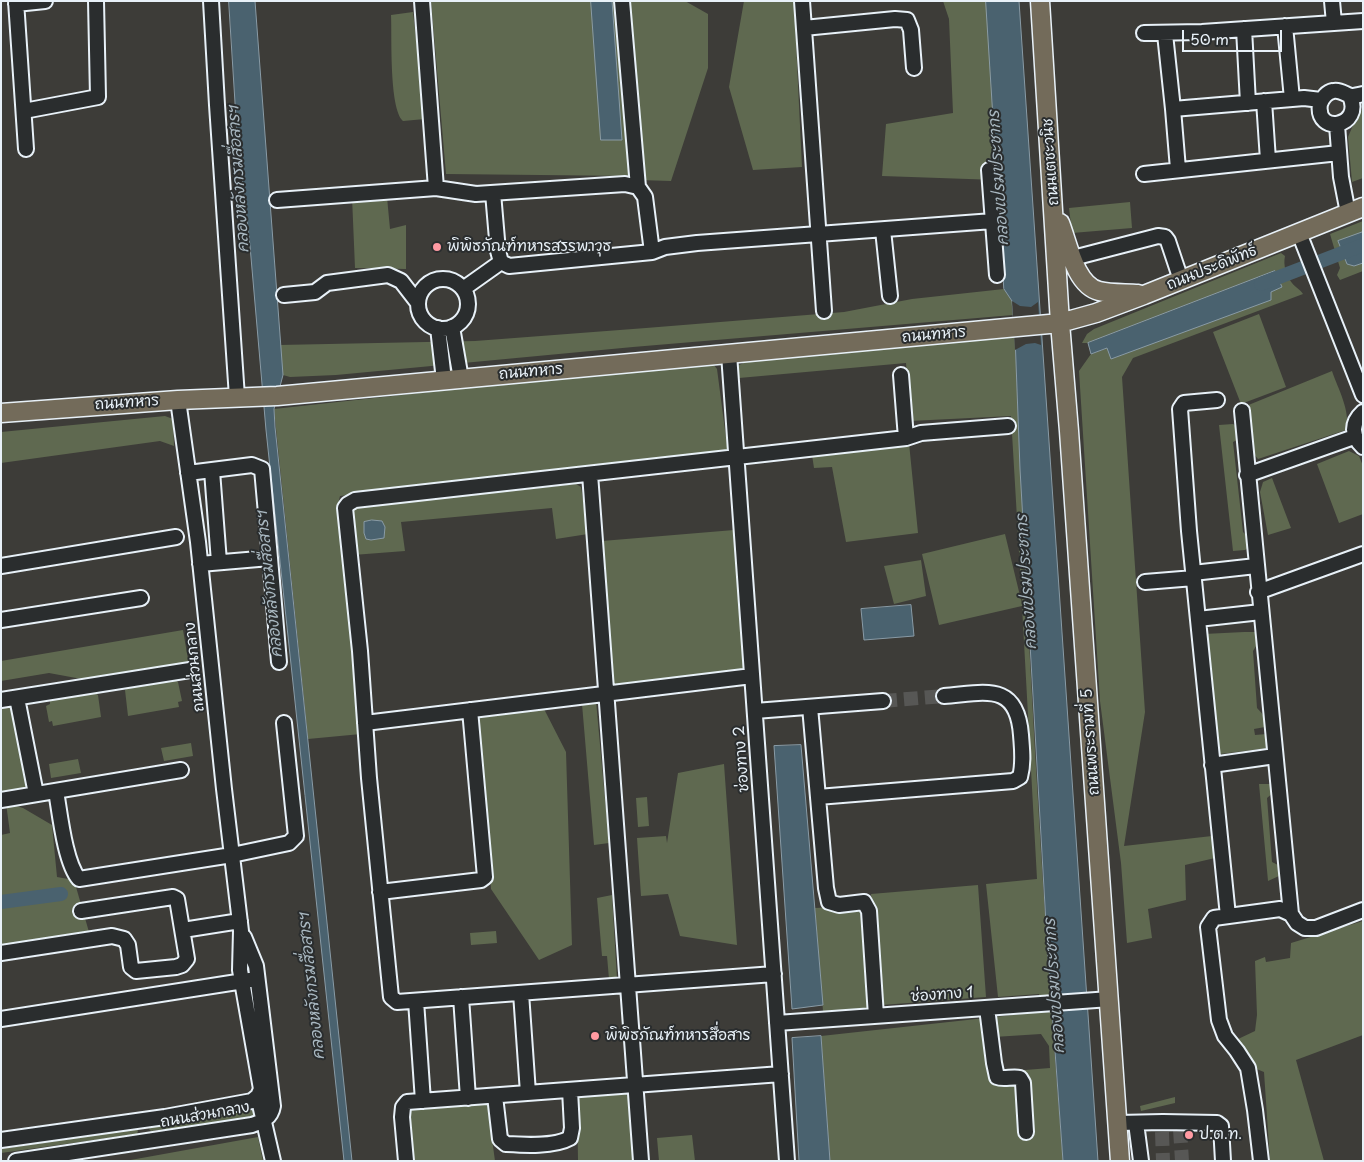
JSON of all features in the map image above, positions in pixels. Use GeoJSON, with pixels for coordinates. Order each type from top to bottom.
{"type":"FeatureCollection","features":[{"type":"Feature","properties":{"kind":"main road","name":"ถนนเตชะวนิช"},"geometry":{"type":"LineString","coordinates":[[1040,1],[1060,323]]}},
{"type":"Feature","properties":{"kind":"main road"},"geometry":{"type":"LineString","coordinates":[[1054,208],[1076,268],[1084,283],[1098,290],[1144,295]]}},
{"type":"Feature","properties":{"kind":"main road","name":"ถนนประดิพัทธ์"},"geometry":{"type":"LineString","coordinates":[[1060,323],[1095,314],[1181,280],[1302,241],[1355,210]]}},
{"type":"Feature","properties":{"kind":"main road","name":"ถนนทหาร"},"geometry":{"type":"LineString","coordinates":[[1,413],[178,400],[277,396],[1060,323]]}},
{"type":"Feature","properties":{"kind":"main road","name":"ถนนพระรามที่ 5"},"geometry":{"type":"LineString","coordinates":[[1060,323],[1070,431],[1120,1161]]}},
{"type":"Feature","properties":{"kind":"street"},"geometry":{"type":"LineString","coordinates":[[26,149],[16,2],[45,1]]}},
{"type":"Feature","properties":{"kind":"street"},"geometry":{"type":"LineString","coordinates":[[24,111],[98,97],[96,1]]}},
{"type":"Feature","properties":{"kind":"street"},"geometry":{"type":"LineString","coordinates":[[211,1],[217,115],[244,397]]}},
{"type":"Feature","properties":{"kind":"street"},"geometry":{"type":"LineString","coordinates":[[422,1],[436,188]]}},
{"type":"Feature","properties":{"kind":"street"},"geometry":{"type":"LineString","coordinates":[[622,1],[638,187],[646,197],[652,252]]}},
{"type":"Feature","properties":{"kind":"street"},"geometry":{"type":"LineString","coordinates":[[802,1],[824,311]]}},
{"type":"Feature","properties":{"kind":"street"},"geometry":{"type":"LineString","coordinates":[[1332,1],[1334,23]]}},
{"type":"Feature","properties":{"kind":"street"},"geometry":{"type":"LineString","coordinates":[[804,28],[895,19],[907,20],[911,30],[914,68]]}},
{"type":"Feature","properties":{"kind":"street"},"geometry":{"type":"LineString","coordinates":[[1144,33],[1165,34],[1363,21]]}},
{"type":"Feature","properties":{"kind":"street"},"geometry":{"type":"LineString","coordinates":[[1285,26],[1292,99]]}},
{"type":"Feature","properties":{"kind":"street"},"geometry":{"type":"LineString","coordinates":[[1244,29],[1248,103]]}},
{"type":"Feature","properties":{"kind":"street"},"geometry":{"type":"LineString","coordinates":[[1165,34],[1174,109],[1178,170]]}},
{"type":"Feature","properties":{"kind":"street"},"geometry":{"type":"LineString","coordinates":[[1335,90],[1356,95],[1352,116],[1348,121],[1338,125],[1332,124],[1322,117],[1320,112],[1321,100],[1329,92],[1335,90]]}},
{"type":"Feature","properties":{"kind":"street"},"geometry":{"type":"LineString","coordinates":[[1174,109],[1304,98],[1321,100]]}},
{"type":"Feature","properties":{"kind":"street"},"geometry":{"type":"LineString","coordinates":[[1264,101],[1268,160]]}},
{"type":"Feature","properties":{"kind":"street"},"geometry":{"type":"LineString","coordinates":[[1338,125],[1341,177],[1355,210]]}},
{"type":"Feature","properties":{"kind":"street"},"geometry":{"type":"LineString","coordinates":[[1144,174],[1339,153]]}},
{"type":"Feature","properties":{"kind":"street"},"geometry":{"type":"LineString","coordinates":[[989,170],[997,275]]}},
{"type":"Feature","properties":{"kind":"street"},"geometry":{"type":"LineString","coordinates":[[277,200],[436,188],[476,194],[625,184],[638,187]]}},
{"type":"Feature","properties":{"kind":"street"},"geometry":{"type":"LineString","coordinates":[[493,193],[498,251],[501,262],[509,266],[652,252],[665,247],[993,221]]}},
{"type":"Feature","properties":{"kind":"street"},"geometry":{"type":"LineString","coordinates":[[883,230],[890,296]]}},
{"type":"Feature","properties":{"kind":"street"},"geometry":{"type":"LineString","coordinates":[[1073,258],[1158,236],[1165,237],[1181,280]]}},
{"type":"Feature","properties":{"kind":"street"},"geometry":{"type":"LineString","coordinates":[[1302,241],[1363,395]]}},
{"type":"Feature","properties":{"kind":"street"},"geometry":{"type":"LineString","coordinates":[[463,289],[501,262]]}},
{"type":"Feature","properties":{"kind":"street"},"geometry":{"type":"LineString","coordinates":[[284,295],[315,292],[327,283],[388,275],[401,281],[418,302]]}},
{"type":"Feature","properties":{"kind":"street"},"geometry":{"type":"LineString","coordinates":[[447,278],[455,281],[463,289],[468,301],[468,309],[462,320],[452,327],[438,328],[422,319],[418,302],[424,287],[430,282],[447,278]]}},
{"type":"Feature","properties":{"kind":"street"},"geometry":{"type":"LineString","coordinates":[[452,327],[452,380]]}},
{"type":"Feature","properties":{"kind":"street"},"geometry":{"type":"LineString","coordinates":[[438,328],[452,380]]}},
{"type":"Feature","properties":{"kind":"street","name":"ช่องทาง 2"},"geometry":{"type":"LineString","coordinates":[[729,354],[788,1161]]}},
{"type":"Feature","properties":{"kind":"street"},"geometry":{"type":"LineString","coordinates":[[901,375],[906,438]]}},
{"type":"Feature","properties":{"kind":"street","name":"ถนนส่วนกลาง"},"geometry":{"type":"LineString","coordinates":[[1,1140],[142,1121],[252,1102],[258,1096],[261,1089],[240,970],[241,926],[200,564],[178,400]]}},
{"type":"Feature","properties":{"kind":"street"},"geometry":{"type":"LineString","coordinates":[[1218,400],[1184,403],[1180,409],[1193,575],[1228,916]]}},
{"type":"Feature","properties":{"kind":"street"},"geometry":{"type":"LineString","coordinates":[[1242,411],[1258,592],[1291,914],[1297,923],[1305,928],[1316,928],[1363,910]]}},
{"type":"Feature","properties":{"kind":"street"},"geometry":{"type":"LineString","coordinates":[[1247,475],[1359,442],[1354,423],[1363,412]]}},
{"type":"Feature","properties":{"kind":"street"},"geometry":{"type":"LineString","coordinates":[[774,974],[416,1001],[397,1002],[391,997],[380,892],[360,651],[345,508],[355,500],[906,438],[921,433],[1008,426]]}},
{"type":"Feature","properties":{"kind":"street"},"geometry":{"type":"LineString","coordinates":[[188,473],[252,465],[262,469],[279,662]]}},
{"type":"Feature","properties":{"kind":"street"},"geometry":{"type":"LineString","coordinates":[[212,470],[219,562]]}},
{"type":"Feature","properties":{"kind":"street"},"geometry":{"type":"LineString","coordinates":[[590,474],[641,1161]]}},
{"type":"Feature","properties":{"kind":"street"},"geometry":{"type":"LineString","coordinates":[[1,566],[176,537]]}},
{"type":"Feature","properties":{"kind":"street"},"geometry":{"type":"LineString","coordinates":[[1258,592],[1363,554]]}},
{"type":"Feature","properties":{"kind":"street"},"geometry":{"type":"LineString","coordinates":[[200,564],[270,558]]}},
{"type":"Feature","properties":{"kind":"street"},"geometry":{"type":"LineString","coordinates":[[1145,582],[1256,566]]}},
{"type":"Feature","properties":{"kind":"street"},"geometry":{"type":"LineString","coordinates":[[1,620],[141,598]]}},
{"type":"Feature","properties":{"kind":"street"},"geometry":{"type":"LineString","coordinates":[[1198,619],[1260,612]]}},
{"type":"Feature","properties":{"kind":"street"},"geometry":{"type":"LineString","coordinates":[[1,700],[190,670]]}},
{"type":"Feature","properties":{"kind":"street"},"geometry":{"type":"LineString","coordinates":[[365,723],[752,676]]}},
{"type":"Feature","properties":{"kind":"street"},"geometry":{"type":"LineString","coordinates":[[818,797],[1013,781],[1020,777],[1023,767],[1020,727],[1014,707],[1008,697],[992,692],[944,696]]}},
{"type":"Feature","properties":{"kind":"street"},"geometry":{"type":"LineString","coordinates":[[17,698],[36,794]]}},
{"type":"Feature","properties":{"kind":"street"},"geometry":{"type":"LineString","coordinates":[[755,711],[883,701]]}},
{"type":"Feature","properties":{"kind":"street"},"geometry":{"type":"LineString","coordinates":[[810,707],[826,888],[829,902],[839,905],[864,902],[869,911],[876,1016]]}},
{"type":"Feature","properties":{"kind":"street"},"geometry":{"type":"LineString","coordinates":[[380,892],[481,880],[485,877],[470,710]]}},
{"type":"Feature","properties":{"kind":"street"},"geometry":{"type":"LineString","coordinates":[[56,791],[65,840],[74,873],[79,879],[232,855],[290,843],[296,836],[284,723]]}},
{"type":"Feature","properties":{"kind":"street"},"geometry":{"type":"LineString","coordinates":[[1212,765],[1275,756]]}},
{"type":"Feature","properties":{"kind":"street"},"geometry":{"type":"LineString","coordinates":[[1,800],[182,770]]}},
{"type":"Feature","properties":{"kind":"street"},"geometry":{"type":"LineString","coordinates":[[1,953],[112,936],[124,939],[128,945],[131,968],[136,971],[176,967],[182,965],[187,959],[177,899],[173,897],[81,911]]}},
{"type":"Feature","properties":{"kind":"street"},"geometry":{"type":"LineString","coordinates":[[1261,1161],[1248,1068],[1238,1051],[1225,1036],[1219,1020],[1208,927],[1214,918],[1280,909],[1291,914]]}},
{"type":"Feature","properties":{"kind":"street"},"geometry":{"type":"LineString","coordinates":[[183,930],[241,926]]}},
{"type":"Feature","properties":{"kind":"street","name":"ถนนส่วนกลาง"},"geometry":{"type":"LineString","coordinates":[[16,1161],[252,1126],[272,1114],[273,1106],[256,966],[241,926]]}},
{"type":"Feature","properties":{"kind":"street"},"geometry":{"type":"LineString","coordinates":[[1,1019],[258,979]]}},
{"type":"Feature","properties":{"kind":"street"},"geometry":{"type":"LineString","coordinates":[[521,993],[528,1093]]}},
{"type":"Feature","properties":{"kind":"street"},"geometry":{"type":"LineString","coordinates":[[461,997],[468,1098]]}},
{"type":"Feature","properties":{"kind":"street","name":"ช่องทาง 1"},"geometry":{"type":"LineString","coordinates":[[778,1024],[1110,999]]}},
{"type":"Feature","properties":{"kind":"street"},"geometry":{"type":"LineString","coordinates":[[416,1001],[423,1101]]}},
{"type":"Feature","properties":{"kind":"street"},"geometry":{"type":"LineString","coordinates":[[987,1008],[997,1076],[1002,1079],[1020,1078],[1023,1084],[1026,1132]]}},
{"type":"Feature","properties":{"kind":"street"},"geometry":{"type":"LineString","coordinates":[[406,1161],[403,1107],[408,1102],[781,1074]]}},
{"type":"Feature","properties":{"kind":"street"},"geometry":{"type":"LineString","coordinates":[[494,1096],[500,1139],[506,1144],[528,1145],[564,1141],[570,1138],[572,1128],[570,1090]]}},
{"type":"Feature","properties":{"kind":"street"},"geometry":{"type":"LineString","coordinates":[[258,1096],[273,1161]]}},
{"type":"Feature","properties":{"kind":"street"},"geometry":{"type":"LineString","coordinates":[[142,1121],[145,1141]]}},
{"type":"Feature","properties":{"kind":"street"},"geometry":{"type":"LineString","coordinates":[[1118,1124],[1136,1123],[1162,1127],[1217,1123],[1221,1126],[1223,1161]]}},
{"type":"Feature","properties":{"kind":"street"},"geometry":{"type":"LineString","coordinates":[[1136,1123],[1141,1161]]}},
{"type":"Feature","properties":{"kind":"green space"},"geometry":{"type":"Polygon","coordinates":[[[431,1],[619,1],[633,176],[446,174],[431,1]]]}},
{"type":"Feature","properties":{"kind":"green space"},"geometry":{"type":"Polygon","coordinates":[[[627,1],[685,1],[708,14],[708,68],[671,181],[639,180],[627,1]]]}},
{"type":"Feature","properties":{"kind":"green space"},"geometry":{"type":"Polygon","coordinates":[[[744,1],[794,1],[802,167],[753,170],[729,87],[744,1]]]}},
{"type":"Feature","properties":{"kind":"green space"},"geometry":{"type":"Polygon","coordinates":[[[943,1],[987,1],[997,180],[882,176],[886,124],[953,113],[949,19],[943,1]]]}},
{"type":"Feature","properties":{"kind":"green space"},"geometry":{"type":"Polygon","coordinates":[[[413,12],[425,119],[403,121],[395,102],[393,88],[391,15],[413,12]]]}},
{"type":"Feature","properties":{"kind":"green space"},"geometry":{"type":"Polygon","coordinates":[[[1363,108],[1363,178],[1352,182],[1348,137],[1357,116],[1363,108]]]}},
{"type":"Feature","properties":{"kind":"green space"},"geometry":{"type":"Polygon","coordinates":[[[352,197],[387,197],[390,229],[406,225],[406,269],[355,268],[352,197]]]}},
{"type":"Feature","properties":{"kind":"green space"},"geometry":{"type":"Polygon","coordinates":[[[1130,202],[1132,228],[1072,233],[1069,208],[1130,202]]]}},
{"type":"Feature","properties":{"kind":"green space"},"geometry":{"type":"Polygon","coordinates":[[[1363,221],[1363,271],[1340,280],[1337,275],[1340,268],[1330,234],[1363,221]]]}},
{"type":"Feature","properties":{"kind":"green space"},"geometry":{"type":"Polygon","coordinates":[[[1281,253],[1285,256],[1288,277],[1303,294],[1133,358],[1122,377],[1145,712],[1124,846],[1212,836],[1215,858],[1185,865],[1186,900],[1148,909],[1152,938],[1127,943],[1121,863],[1100,701],[1079,371],[1091,354],[1108,348],[1111,359],[1271,292],[1275,271],[1088,343],[1082,343],[1087,334],[1094,329],[1281,253]]]}},
{"type":"Feature","properties":{"kind":"green space"},"geometry":{"type":"Polygon","coordinates":[[[1004,289],[1012,301],[1013,315],[633,347],[336,375],[290,377],[283,375],[279,345],[475,341],[646,328],[844,312],[912,299],[1004,289]]]}},
{"type":"Feature","properties":{"kind":"green space"},"geometry":{"type":"Polygon","coordinates":[[[1259,314],[1286,387],[1241,404],[1213,332],[1259,314]]]}},
{"type":"Feature","properties":{"kind":"green space"},"geometry":{"type":"Polygon","coordinates":[[[1015,336],[1035,748],[1063,1161],[830,1161],[821,1036],[1040,1012],[1039,994],[998,997],[986,884],[1037,879],[1022,606],[939,625],[922,554],[1005,534],[1022,604],[1011,416],[910,421],[906,363],[739,378],[737,366],[754,358],[1015,336]],[[1041,1034],[994,1037],[1000,1072],[1050,1068],[1049,1046],[1041,1034]]]}},
{"type":"Feature","properties":{"kind":"green space"},"geometry":{"type":"Polygon","coordinates":[[[702,362],[713,364],[717,369],[728,453],[340,496],[361,734],[308,739],[274,409],[702,362]]]}},
{"type":"Feature","properties":{"kind":"green space"},"geometry":{"type":"Polygon","coordinates":[[[1332,371],[1347,415],[1346,430],[1258,459],[1253,453],[1246,406],[1332,371]]]}},
{"type":"Feature","properties":{"kind":"green space"},"geometry":{"type":"Polygon","coordinates":[[[165,416],[173,419],[174,446],[160,441],[1,463],[1,432],[165,416]]]}},
{"type":"Feature","properties":{"kind":"green space"},"geometry":{"type":"Polygon","coordinates":[[[1233,424],[1238,427],[1239,439],[1233,442],[1243,532],[1247,536],[1249,547],[1245,550],[1233,551],[1219,425],[1233,424]]]}},
{"type":"Feature","properties":{"kind":"green space"},"geometry":{"type":"Polygon","coordinates":[[[909,443],[918,533],[846,542],[832,467],[814,468],[812,455],[909,443]]]}},
{"type":"Feature","properties":{"kind":"green space"},"geometry":{"type":"Polygon","coordinates":[[[1349,451],[1359,456],[1363,466],[1363,514],[1339,523],[1317,464],[1349,451]]]}},
{"type":"Feature","properties":{"kind":"green space"},"geometry":{"type":"Polygon","coordinates":[[[1272,478],[1291,528],[1268,535],[1260,492],[1263,482],[1272,478]]]}},
{"type":"Feature","properties":{"kind":"green space"},"geometry":{"type":"Polygon","coordinates":[[[576,484],[581,487],[588,534],[556,539],[552,508],[401,522],[405,551],[353,555],[352,508],[576,484]]]}},
{"type":"Feature","properties":{"kind":"green space"},"geometry":{"type":"Polygon","coordinates":[[[734,530],[745,674],[613,685],[602,541],[734,530]]]}},
{"type":"Feature","properties":{"kind":"green space"},"geometry":{"type":"Polygon","coordinates":[[[921,560],[926,596],[894,604],[884,566],[921,560]]]}},
{"type":"Feature","properties":{"kind":"green space"},"geometry":{"type":"Polygon","coordinates":[[[183,630],[189,665],[87,680],[49,673],[1,681],[1,661],[183,630]]]}},
{"type":"Feature","properties":{"kind":"green space"},"geometry":{"type":"Polygon","coordinates":[[[1256,632],[1258,643],[1253,651],[1257,708],[1264,716],[1265,727],[1254,729],[1255,735],[1267,734],[1269,748],[1220,754],[1216,751],[1204,634],[1256,632]]]}},
{"type":"Feature","properties":{"kind":"green space"},"geometry":{"type":"Polygon","coordinates":[[[175,680],[178,682],[182,701],[178,702],[179,707],[128,716],[125,690],[130,686],[175,680]]]}},
{"type":"Feature","properties":{"kind":"green space"},"geometry":{"type":"Polygon","coordinates":[[[95,693],[98,695],[101,717],[53,726],[52,721],[49,722],[46,706],[50,704],[50,700],[95,693]]]}},
{"type":"Feature","properties":{"kind":"green space"},"geometry":{"type":"Polygon","coordinates":[[[596,701],[609,843],[594,845],[582,704],[596,701]]]}},
{"type":"Feature","properties":{"kind":"green space"},"geometry":{"type":"Polygon","coordinates":[[[12,705],[28,786],[23,791],[1,794],[1,706],[12,705]]]}},
{"type":"Feature","properties":{"kind":"green space"},"geometry":{"type":"Polygon","coordinates":[[[543,707],[566,752],[572,945],[539,960],[491,889],[478,713],[543,707]]]}},
{"type":"Feature","properties":{"kind":"green space"},"geometry":{"type":"Polygon","coordinates":[[[191,743],[193,756],[164,761],[161,748],[191,743]]]}},
{"type":"Feature","properties":{"kind":"green space"},"geometry":{"type":"Polygon","coordinates":[[[78,759],[81,773],[51,778],[49,764],[78,759]]]}},
{"type":"Feature","properties":{"kind":"green space"},"geometry":{"type":"Polygon","coordinates":[[[724,764],[737,945],[680,936],[668,894],[641,896],[637,838],[666,836],[667,843],[678,773],[724,764]]]}},
{"type":"Feature","properties":{"kind":"green space"},"geometry":{"type":"Polygon","coordinates":[[[1259,784],[1270,784],[1274,792],[1267,798],[1272,862],[1278,865],[1279,876],[1268,881],[1259,784]]]}},
{"type":"Feature","properties":{"kind":"green space"},"geometry":{"type":"Polygon","coordinates":[[[647,797],[649,826],[638,827],[636,798],[647,797]]]}},
{"type":"Feature","properties":{"kind":"green space"},"geometry":{"type":"Polygon","coordinates":[[[6,803],[23,808],[52,825],[57,877],[74,880],[89,932],[32,946],[1,945],[1,835],[10,833],[6,803]]]}},
{"type":"Feature","properties":{"kind":"green space"},"geometry":{"type":"Polygon","coordinates":[[[978,885],[986,997],[882,1005],[871,894],[978,885]]]}},
{"type":"Feature","properties":{"kind":"green space"},"geometry":{"type":"Polygon","coordinates":[[[612,895],[617,979],[611,983],[599,980],[609,979],[607,956],[602,956],[597,898],[612,895]]]}},
{"type":"Feature","properties":{"kind":"green space"},"geometry":{"type":"Polygon","coordinates":[[[855,906],[865,913],[870,999],[868,1009],[823,1011],[815,908],[855,906]]]}},
{"type":"Feature","properties":{"kind":"green space"},"geometry":{"type":"Polygon","coordinates":[[[1363,921],[1363,1035],[1296,1060],[1324,1161],[1270,1161],[1264,1072],[1254,1068],[1236,1040],[1255,1031],[1257,1015],[1255,961],[1265,957],[1266,962],[1290,958],[1291,943],[1363,921]]]}},
{"type":"Feature","properties":{"kind":"green space"},"geometry":{"type":"Polygon","coordinates":[[[496,931],[497,943],[471,945],[470,933],[496,931]]]}},
{"type":"Feature","properties":{"kind":"green space"},"geometry":{"type":"Polygon","coordinates":[[[624,1092],[628,1097],[633,1161],[578,1161],[577,1094],[624,1092]]]}},
{"type":"Feature","properties":{"kind":"green space"},"geometry":{"type":"Polygon","coordinates":[[[1175,1097],[1175,1103],[1141,1111],[1140,1106],[1175,1097]]]}},
{"type":"Feature","properties":{"kind":"green space"},"geometry":{"type":"Polygon","coordinates":[[[487,1102],[495,1161],[413,1161],[407,1122],[410,1107],[487,1102]]]}},
{"type":"Feature","properties":{"kind":"green space"},"geometry":{"type":"Polygon","coordinates":[[[253,1110],[258,1114],[251,1119],[151,1131],[149,1129],[151,1127],[253,1110]]]}},
{"type":"Feature","properties":{"kind":"green space"},"geometry":{"type":"Polygon","coordinates":[[[137,1129],[137,1134],[1,1153],[1,1149],[137,1129]]]}},
{"type":"Feature","properties":{"kind":"green space"},"geometry":{"type":"Polygon","coordinates":[[[692,1135],[695,1161],[659,1161],[657,1138],[692,1135]]]}},
{"type":"Feature","properties":{"kind":"green space"},"geometry":{"type":"Polygon","coordinates":[[[258,1137],[263,1161],[125,1161],[258,1137]]]}},
{"type":"Feature","properties":{"kind":"water"},"geometry":{"type":"Polygon","coordinates":[[[229,1],[255,1],[283,375],[274,409],[275,427],[352,1161],[344,1161],[266,430],[250,246],[237,134],[229,1]]]}},
{"type":"Feature","properties":{"kind":"water"},"geometry":{"type":"Polygon","coordinates":[[[591,1],[612,1],[622,140],[601,140],[591,1]]]}},
{"type":"Feature","properties":{"kind":"water","name":"คลองเปรมประชากร"},"geometry":{"type":"Polygon","coordinates":[[[986,1],[1019,1],[1098,1161],[1063,1161],[1047,941],[1020,469],[1015,336],[1012,301],[1004,289],[986,1]]]}},
{"type":"Feature","properties":{"kind":"water"},"geometry":{"type":"Polygon","coordinates":[[[1363,232],[1363,263],[1354,266],[1347,264],[1338,241],[1363,232]]]}},
{"type":"Feature","properties":{"kind":"water"},"geometry":{"type":"Polygon","coordinates":[[[1275,271],[1282,287],[1271,292],[1271,300],[1111,359],[1107,348],[1091,354],[1088,343],[1275,271]]]}},
{"type":"Feature","properties":{"kind":"water"},"geometry":{"type":"Polygon","coordinates":[[[372,520],[382,521],[385,527],[384,538],[366,539],[364,522],[372,520]]]}},
{"type":"Feature","properties":{"kind":"water"},"geometry":{"type":"Polygon","coordinates":[[[911,605],[914,636],[864,640],[861,609],[911,605]]]}},
{"type":"Feature","properties":{"kind":"water"},"geometry":{"type":"Polygon","coordinates":[[[801,745],[823,1005],[792,1009],[774,746],[801,745]]]}},
{"type":"Feature","properties":{"kind":"water"},"geometry":{"type":"Polygon","coordinates":[[[821,1036],[830,1161],[799,1161],[792,1038],[821,1036]]]}},
{"type":"Feature","properties":{"kind":"pier"},"geometry":{"type":"Polygon","coordinates":[[[1012,301],[1020,306],[1031,307],[1038,302],[1041,345],[1035,343],[1026,344],[1015,350],[1012,301]]]}},
{"type":"Feature","properties":{"kind":"waterway"},"geometry":{"type":"LineString","coordinates":[[1261,284],[1363,245]]}},
{"type":"Feature","properties":{"kind":"waterway"},"geometry":{"type":"LineString","coordinates":[[1,902],[61,894]]}},
{"type":"Feature","properties":{"kind":"tunnel"},"geometry":{"type":"LineString","coordinates":[[883,701],[944,696]]}},
{"type":"Feature","properties":{"kind":"tunnel"},"geometry":{"type":"LineString","coordinates":[[1180,1129],[1182,1161]]}},
{"type":"Feature","properties":{"kind":"tunnel"},"geometry":{"type":"LineString","coordinates":[[1162,1132],[1163,1161]]}},
{"type":"Feature","properties":{"kind":"place","name":"พิพิธภัณฑ์ทหารสรรพาวุธ"},"geometry":{"type":"Point","coordinates":[437,247]}},
{"type":"Feature","properties":{"kind":"place","name":"พิพิธภัณฑ์ทหารสื่อสาร"},"geometry":{"type":"Point","coordinates":[595,1036]}},
{"type":"Feature","properties":{"kind":"place","name":"ป.ต.ท."},"geometry":{"type":"Point","coordinates":[1189,1135]}},
{"type":"Feature","properties":{"kind":"water label","name":"คลองหลังกรมสื่อสารฯ"},"geometry":{"type":"Point","coordinates":[239,179]}},
{"type":"Feature","properties":{"kind":"water label","name":"คลองหลังกรมสื่อสารฯ"},"geometry":{"type":"Point","coordinates":[270,584]}},
{"type":"Feature","properties":{"kind":"water label","name":"คลองหลังกรมสื่อสารฯ"},"geometry":{"type":"Point","coordinates":[312,986]}}]}
